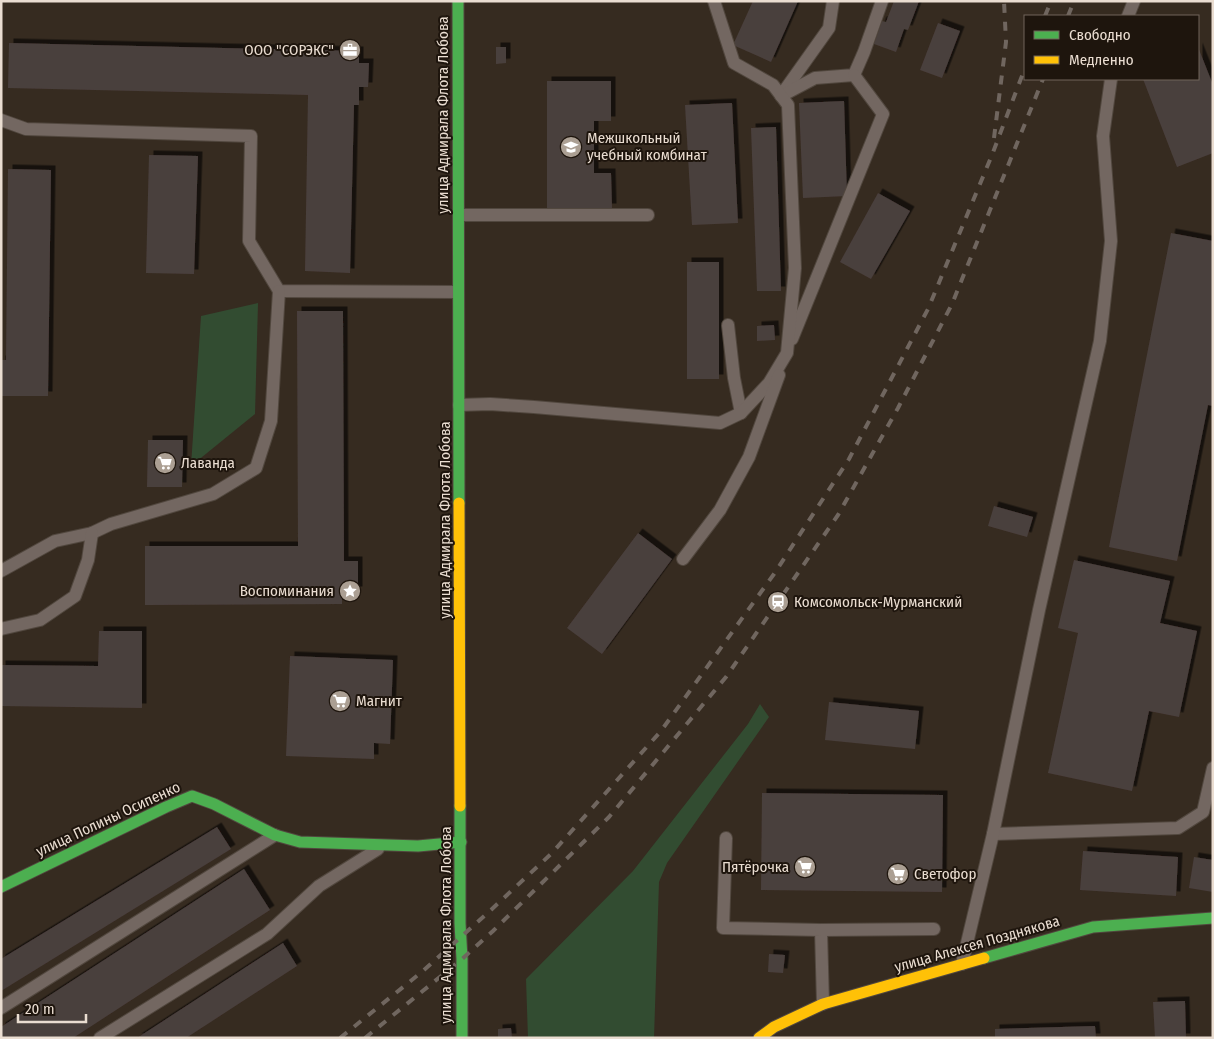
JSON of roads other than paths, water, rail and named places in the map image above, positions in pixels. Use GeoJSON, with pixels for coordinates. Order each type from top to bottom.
{"type":"FeatureCollection","features":[{"type":"Feature","properties":{"kind":"street","name":"улица Адмирала Флота Лобова"},"geometry":{"type":"LineString","coordinates":[[458,1],[460,924],[462,1038]]}},
{"type":"Feature","properties":{"kind":"street","name":"улица Полины Осипенко"},"geometry":{"type":"LineString","coordinates":[[1,887],[192,796],[214,804],[275,835],[300,842],[418,846],[461,842]]}},
{"type":"Feature","properties":{"kind":"street","name":"улица Алексея Позднякова"},"geometry":{"type":"LineString","coordinates":[[759,1038],[774,1027],[822,1004],[1093,927],[1213,918]]}},
{"type":"Feature","properties":{"kind":"lane"},"geometry":{"type":"LineString","coordinates":[[459,404],[534,407],[720,423],[741,413],[769,383],[787,353],[795,268],[788,104],[773,85],[734,63],[714,1]]}},
{"type":"Feature","properties":{"kind":"lane"},"geometry":{"type":"LineString","coordinates":[[781,96],[828,28],[833,1]]}},
{"type":"Feature","properties":{"kind":"lane"},"geometry":{"type":"LineString","coordinates":[[854,75],[882,1]]}},
{"type":"Feature","properties":{"kind":"lane"},"geometry":{"type":"LineString","coordinates":[[1128,15],[1134,1]]}},
{"type":"Feature","properties":{"kind":"lane"},"geometry":{"type":"LineString","coordinates":[[781,96],[815,78],[854,75]]}},
{"type":"Feature","properties":{"kind":"lane"},"geometry":{"type":"LineString","coordinates":[[683,559],[720,510],[749,457],[787,353],[883,114],[854,75]]}},
{"type":"Feature","properties":{"kind":"lane"},"geometry":{"type":"LineString","coordinates":[[962,964],[993,834],[1039,610],[1100,341],[1110,241],[1103,136],[1112,80]]}},
{"type":"Feature","properties":{"kind":"lane"},"geometry":{"type":"LineString","coordinates":[[1,120],[26,129],[251,136],[249,242],[279,291],[271,421],[256,468],[213,494],[111,524],[92,533],[55,541],[1,571]]}},
{"type":"Feature","properties":{"kind":"lane"},"geometry":{"type":"LineString","coordinates":[[459,215],[648,215]]}},
{"type":"Feature","properties":{"kind":"lane"},"geometry":{"type":"LineString","coordinates":[[279,291],[458,292]]}},
{"type":"Feature","properties":{"kind":"lane"},"geometry":{"type":"LineString","coordinates":[[728,325],[734,378],[741,413]]}},
{"type":"Feature","properties":{"kind":"lane"},"geometry":{"type":"LineString","coordinates":[[1,629],[40,620],[75,596],[88,560],[92,533]]}},
{"type":"Feature","properties":{"kind":"lane"},"geometry":{"type":"LineString","coordinates":[[993,834],[1178,828],[1203,812],[1213,768]]}},
{"type":"Feature","properties":{"kind":"lane"},"geometry":{"type":"LineString","coordinates":[[1,1008],[275,835]]}},
{"type":"Feature","properties":{"kind":"lane"},"geometry":{"type":"LineString","coordinates":[[726,838],[723,928],[934,930]]}},
{"type":"Feature","properties":{"kind":"lane"},"geometry":{"type":"LineString","coordinates":[[100,1038],[268,934],[319,886],[384,846]]}},
{"type":"Feature","properties":{"kind":"lane"},"geometry":{"type":"LineString","coordinates":[[821,930],[822,1004]]}},
{"type":"Feature","properties":{"kind":"railway"},"geometry":{"type":"LineString","coordinates":[[994,138],[1006,42],[1004,1]]}},
{"type":"Feature","properties":{"kind":"railway"},"geometry":{"type":"LineString","coordinates":[[1045,15],[1051,1]]}},
{"type":"Feature","properties":{"kind":"railway"},"geometry":{"type":"LineString","coordinates":[[1068,15],[1074,1]]}},
{"type":"Feature","properties":{"kind":"railway"},"geometry":{"type":"LineString","coordinates":[[340,1038],[423,971],[552,853],[661,731],[774,574],[849,459],[928,309],[992,155],[1024,71]]}},
{"type":"Feature","properties":{"kind":"railway"},"geometry":{"type":"LineString","coordinates":[[365,1038],[462,959],[493,931],[609,817],[726,677],[838,515],[898,408],[952,304],[1043,80]]}},
{"type":"Feature","properties":{"kind":"place","name":"ООО \"СОРЭКС\""},"geometry":{"type":"Point","coordinates":[350,50]}},
{"type":"Feature","properties":{"kind":"place","name":"Межшкольный учебный комбинат"},"geometry":{"type":"Point","coordinates":[571,147]}},
{"type":"Feature","properties":{"kind":"place","name":"Лаванда"},"geometry":{"type":"Point","coordinates":[165,463]}},
{"type":"Feature","properties":{"kind":"place","name":"Воспоминания"},"geometry":{"type":"Point","coordinates":[350,591]}},
{"type":"Feature","properties":{"kind":"place","name":"Комсомольск-Мурманский"},"geometry":{"type":"Point","coordinates":[778,602]}},
{"type":"Feature","properties":{"kind":"place","name":"Магнит"},"geometry":{"type":"Point","coordinates":[340,701]}},
{"type":"Feature","properties":{"kind":"place","name":"Пятёрочка"},"geometry":{"type":"Point","coordinates":[805,867]}},
{"type":"Feature","properties":{"kind":"place","name":"Светофор"},"geometry":{"type":"Point","coordinates":[898,874]}}]}
